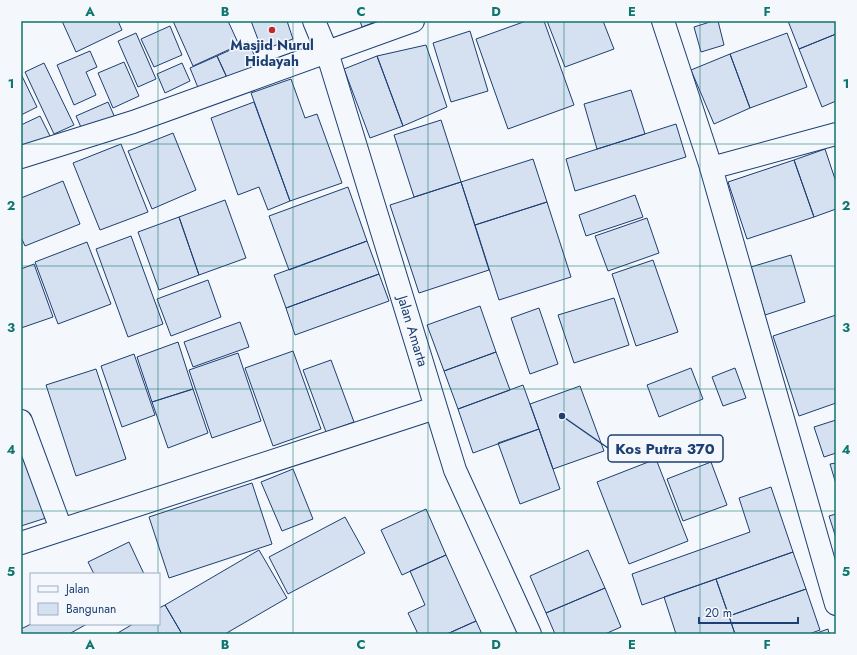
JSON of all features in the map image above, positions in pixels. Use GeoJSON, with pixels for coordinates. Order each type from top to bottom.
{"type":"FeatureCollection","features":[{"type":"Feature","properties":{"kind":"street","name":"Jalan Amarta"},"geometry":{"type":"LineString","coordinates":[[314,21],[327,52],[455,470],[530,634]]}},
{"type":"Feature","properties":{"kind":"street"},"geometry":{"type":"LineString","coordinates":[[21,157],[133,122],[413,21]]}},
{"type":"Feature","properties":{"kind":"street"},"geometry":{"type":"LineString","coordinates":[[663,21],[711,168],[836,604]]}},
{"type":"Feature","properties":{"kind":"street"},"geometry":{"type":"LineString","coordinates":[[711,168],[836,134]]}},
{"type":"Feature","properties":{"kind":"street"},"geometry":{"type":"LineString","coordinates":[[21,543],[435,408]]}},
{"type":"Feature","properties":{"kind":"street"},"geometry":{"type":"LineString","coordinates":[[21,421],[61,529]]}},
{"type":"Feature","properties":{"kind":"building"},"geometry":{"type":"Polygon","coordinates":[[[62,21],[118,21],[122,30],[76,52],[62,21]]]}},
{"type":"Feature","properties":{"kind":"building"},"geometry":{"type":"Polygon","coordinates":[[[173,21],[228,21],[239,45],[193,66],[173,21]]]}},
{"type":"Feature","properties":{"kind":"building","name":"Masjid Nurul Hidayah"},"geometry":{"type":"Polygon","coordinates":[[[251,21],[287,21],[293,39],[262,50],[251,21]]]}},
{"type":"Feature","properties":{"kind":"building"},"geometry":{"type":"Polygon","coordinates":[[[360,21],[378,21],[362,27],[360,21]]]}},
{"type":"Feature","properties":{"kind":"building"},"geometry":{"type":"Polygon","coordinates":[[[526,21],[544,21],[574,105],[508,129],[476,39],[526,21]]]}},
{"type":"Feature","properties":{"kind":"building"},"geometry":{"type":"Polygon","coordinates":[[[547,21],[603,21],[614,49],[565,67],[547,21]]]}},
{"type":"Feature","properties":{"kind":"building"},"geometry":{"type":"Polygon","coordinates":[[[713,21],[718,21],[724,45],[701,52],[694,27],[713,21]]]}},
{"type":"Feature","properties":{"kind":"building"},"geometry":{"type":"Polygon","coordinates":[[[788,21],[836,21],[836,34],[799,49],[788,21]]]}},
{"type":"Feature","properties":{"kind":"building"},"geometry":{"type":"Polygon","coordinates":[[[170,26],[182,55],[154,67],[141,39],[170,26]]]}},
{"type":"Feature","properties":{"kind":"building"},"geometry":{"type":"Polygon","coordinates":[[[470,31],[488,91],[451,102],[433,43],[470,31]]]}},
{"type":"Feature","properties":{"kind":"building"},"geometry":{"type":"Polygon","coordinates":[[[136,33],[156,79],[138,87],[118,41],[136,33]]]}},
{"type":"Feature","properties":{"kind":"building"},"geometry":{"type":"Polygon","coordinates":[[[787,33],[807,87],[750,108],[730,54],[787,33]]]}},
{"type":"Feature","properties":{"kind":"building"},"geometry":{"type":"Polygon","coordinates":[[[836,34],[836,101],[822,107],[799,49],[836,34]]]}},
{"type":"Feature","properties":{"kind":"building"},"geometry":{"type":"Polygon","coordinates":[[[248,42],[261,69],[229,82],[217,56],[248,42]]]}},
{"type":"Feature","properties":{"kind":"building"},"geometry":{"type":"Polygon","coordinates":[[[426,45],[447,107],[403,126],[377,56],[426,45]]]}},
{"type":"Feature","properties":{"kind":"building"},"geometry":{"type":"Polygon","coordinates":[[[90,51],[97,67],[86,72],[96,95],[74,105],[57,65],[90,51]]]}},
{"type":"Feature","properties":{"kind":"building"},"geometry":{"type":"Polygon","coordinates":[[[730,54],[750,108],[714,124],[691,70],[730,54]]]}},
{"type":"Feature","properties":{"kind":"building"},"geometry":{"type":"Polygon","coordinates":[[[217,56],[229,82],[201,95],[190,68],[217,56]]]}},
{"type":"Feature","properties":{"kind":"building"},"geometry":{"type":"Polygon","coordinates":[[[377,56],[403,126],[370,138],[344,69],[377,56]]]}},
{"type":"Feature","properties":{"kind":"building"},"geometry":{"type":"Polygon","coordinates":[[[124,62],[139,96],[113,108],[98,73],[124,62]]]}},
{"type":"Feature","properties":{"kind":"building"},"geometry":{"type":"Polygon","coordinates":[[[44,63],[74,125],[54,134],[25,72],[44,63]]]}},
{"type":"Feature","properties":{"kind":"building"},"geometry":{"type":"Polygon","coordinates":[[[182,63],[190,81],[165,93],[157,74],[182,63]]]}},
{"type":"Feature","properties":{"kind":"building"},"geometry":{"type":"Polygon","coordinates":[[[21,74],[37,107],[21,115],[21,74]]]}},
{"type":"Feature","properties":{"kind":"building"},"geometry":{"type":"Polygon","coordinates":[[[291,79],[305,118],[317,114],[342,183],[290,201],[251,93],[291,79]]]}},
{"type":"Feature","properties":{"kind":"building"},"geometry":{"type":"Polygon","coordinates":[[[631,90],[645,134],[597,149],[584,104],[631,90]]]}},
{"type":"Feature","properties":{"kind":"building"},"geometry":{"type":"Polygon","coordinates":[[[108,102],[116,120],[84,134],[76,116],[108,102]]]}},
{"type":"Feature","properties":{"kind":"building"},"geometry":{"type":"Polygon","coordinates":[[[254,102],[290,201],[268,210],[259,187],[238,195],[211,118],[254,102]]]}},
{"type":"Feature","properties":{"kind":"building"},"geometry":{"type":"Polygon","coordinates":[[[40,116],[50,136],[21,150],[21,125],[40,116]]]}},
{"type":"Feature","properties":{"kind":"building"},"geometry":{"type":"Polygon","coordinates":[[[441,120],[461,182],[414,197],[394,135],[441,120]]]}},
{"type":"Feature","properties":{"kind":"building"},"geometry":{"type":"Polygon","coordinates":[[[676,124],[686,157],[575,191],[566,159],[676,124]]]}},
{"type":"Feature","properties":{"kind":"building"},"geometry":{"type":"Polygon","coordinates":[[[173,133],[196,190],[152,209],[128,151],[173,133]]]}},
{"type":"Feature","properties":{"kind":"building"},"geometry":{"type":"Polygon","coordinates":[[[121,144],[148,212],[100,230],[73,163],[121,144]]]}},
{"type":"Feature","properties":{"kind":"building"},"geometry":{"type":"Polygon","coordinates":[[[825,149],[836,182],[836,209],[814,217],[794,160],[825,149]]]}},
{"type":"Feature","properties":{"kind":"building"},"geometry":{"type":"Polygon","coordinates":[[[533,159],[547,202],[475,225],[461,182],[533,159]]]}},
{"type":"Feature","properties":{"kind":"building"},"geometry":{"type":"Polygon","coordinates":[[[794,160],[814,217],[747,239],[728,182],[794,160]]]}},
{"type":"Feature","properties":{"kind":"building"},"geometry":{"type":"Polygon","coordinates":[[[63,181],[80,224],[25,246],[21,237],[21,198],[63,181]]]}},
{"type":"Feature","properties":{"kind":"building"},"geometry":{"type":"Polygon","coordinates":[[[461,182],[489,270],[419,293],[390,205],[461,182]]]}},
{"type":"Feature","properties":{"kind":"building"},"geometry":{"type":"Polygon","coordinates":[[[348,187],[367,241],[289,270],[269,216],[348,187]]]}},
{"type":"Feature","properties":{"kind":"building"},"geometry":{"type":"Polygon","coordinates":[[[635,195],[643,217],[586,236],[579,215],[635,195]]]}},
{"type":"Feature","properties":{"kind":"building"},"geometry":{"type":"Polygon","coordinates":[[[225,200],[246,258],[199,275],[179,217],[225,200]]]}},
{"type":"Feature","properties":{"kind":"building"},"geometry":{"type":"Polygon","coordinates":[[[547,202],[571,277],[499,300],[475,225],[547,202]]]}},
{"type":"Feature","properties":{"kind":"building"},"geometry":{"type":"Polygon","coordinates":[[[179,217],[199,275],[159,290],[138,232],[179,217]]]}},
{"type":"Feature","properties":{"kind":"building"},"geometry":{"type":"Polygon","coordinates":[[[647,218],[659,253],[608,271],[595,236],[647,218]]]}},
{"type":"Feature","properties":{"kind":"building"},"geometry":{"type":"Polygon","coordinates":[[[131,236],[163,324],[128,337],[96,249],[131,236]]]}},
{"type":"Feature","properties":{"kind":"building"},"geometry":{"type":"Polygon","coordinates":[[[367,241],[379,274],[286,308],[274,275],[367,241]]]}},
{"type":"Feature","properties":{"kind":"building"},"geometry":{"type":"Polygon","coordinates":[[[87,242],[111,304],[58,324],[35,262],[87,242]]]}},
{"type":"Feature","properties":{"kind":"building"},"geometry":{"type":"Polygon","coordinates":[[[791,255],[805,302],[765,315],[751,267],[791,255]]]}},
{"type":"Feature","properties":{"kind":"building"},"geometry":{"type":"Polygon","coordinates":[[[653,260],[678,332],[636,346],[612,274],[653,260]]]}},
{"type":"Feature","properties":{"kind":"building"},"geometry":{"type":"Polygon","coordinates":[[[34,264],[53,317],[21,328],[21,269],[34,264]]]}},
{"type":"Feature","properties":{"kind":"building"},"geometry":{"type":"Polygon","coordinates":[[[379,274],[389,301],[295,335],[286,308],[379,274]]]}},
{"type":"Feature","properties":{"kind":"building"},"geometry":{"type":"Polygon","coordinates":[[[208,280],[221,317],[171,336],[157,299],[208,280]]]}},
{"type":"Feature","properties":{"kind":"building"},"geometry":{"type":"Polygon","coordinates":[[[614,298],[629,345],[574,363],[558,315],[614,298]]]}},
{"type":"Feature","properties":{"kind":"building"},"geometry":{"type":"Polygon","coordinates":[[[480,306],[496,352],[444,371],[427,325],[480,306]]]}},
{"type":"Feature","properties":{"kind":"building"},"geometry":{"type":"Polygon","coordinates":[[[539,308],[558,364],[530,374],[511,318],[539,308]]]}},
{"type":"Feature","properties":{"kind":"building"},"geometry":{"type":"Polygon","coordinates":[[[836,315],[836,403],[799,416],[773,336],[836,315]]]}},
{"type":"Feature","properties":{"kind":"building"},"geometry":{"type":"Polygon","coordinates":[[[240,322],[249,347],[193,367],[184,342],[240,322]]]}},
{"type":"Feature","properties":{"kind":"building"},"geometry":{"type":"Polygon","coordinates":[[[178,342],[193,389],[152,402],[137,357],[178,342]]]}},
{"type":"Feature","properties":{"kind":"building"},"geometry":{"type":"Polygon","coordinates":[[[293,351],[321,429],[273,446],[245,368],[293,351]]]}},
{"type":"Feature","properties":{"kind":"building"},"geometry":{"type":"Polygon","coordinates":[[[496,352],[510,390],[458,409],[444,371],[496,352]]]}},
{"type":"Feature","properties":{"kind":"building"},"geometry":{"type":"Polygon","coordinates":[[[238,353],[261,421],[212,438],[189,370],[238,353]]]}},
{"type":"Feature","properties":{"kind":"building"},"geometry":{"type":"Polygon","coordinates":[[[134,354],[155,415],[122,427],[101,366],[134,354]]]}},
{"type":"Feature","properties":{"kind":"building"},"geometry":{"type":"Polygon","coordinates":[[[331,360],[354,422],[326,432],[303,370],[331,360]]]}},
{"type":"Feature","properties":{"kind":"building"},"geometry":{"type":"Polygon","coordinates":[[[691,368],[703,399],[659,417],[647,385],[691,368]]]}},
{"type":"Feature","properties":{"kind":"building"},"geometry":{"type":"Polygon","coordinates":[[[735,368],[746,398],[723,406],[712,377],[735,368]]]}},
{"type":"Feature","properties":{"kind":"building"},"geometry":{"type":"Polygon","coordinates":[[[96,369],[126,459],[76,476],[46,385],[96,369]]]}},
{"type":"Feature","properties":{"kind":"building"},"geometry":{"type":"Polygon","coordinates":[[[523,385],[539,429],[473,453],[458,409],[523,385]]]}},
{"type":"Feature","properties":{"kind":"building"},"geometry":{"type":"Polygon","coordinates":[[[580,386],[604,451],[553,469],[530,404],[580,386]]]}},
{"type":"Feature","properties":{"kind":"building"},"geometry":{"type":"Polygon","coordinates":[[[193,389],[208,433],[168,448],[152,402],[193,389]]]}},
{"type":"Feature","properties":{"kind":"building"},"geometry":{"type":"Polygon","coordinates":[[[836,420],[836,453],[824,457],[814,427],[836,420]]]}},
{"type":"Feature","properties":{"kind":"building"},"geometry":{"type":"Polygon","coordinates":[[[539,429],[560,489],[520,504],[498,443],[539,429]]]}},
{"type":"Feature","properties":{"kind":"building"},"geometry":{"type":"Polygon","coordinates":[[[21,449],[46,518],[21,526],[21,449]]]}},
{"type":"Feature","properties":{"kind":"building"},"geometry":{"type":"Polygon","coordinates":[[[656,459],[688,541],[629,564],[597,482],[656,459]]]}},
{"type":"Feature","properties":{"kind":"building"},"geometry":{"type":"Polygon","coordinates":[[[711,462],[727,505],[683,521],[667,479],[711,462]]]}},
{"type":"Feature","properties":{"kind":"building"},"geometry":{"type":"Polygon","coordinates":[[[836,463],[836,484],[830,464],[836,463]]]}},
{"type":"Feature","properties":{"kind":"building"},"geometry":{"type":"Polygon","coordinates":[[[293,469],[313,519],[282,531],[261,482],[293,469]]]}},
{"type":"Feature","properties":{"kind":"building"},"geometry":{"type":"Polygon","coordinates":[[[252,483],[272,544],[169,578],[149,517],[252,483]]]}},
{"type":"Feature","properties":{"kind":"building"},"geometry":{"type":"Polygon","coordinates":[[[771,487],[793,552],[642,605],[632,574],[750,532],[739,498],[771,487]]]}},
{"type":"Feature","properties":{"kind":"building"},"geometry":{"type":"Polygon","coordinates":[[[426,509],[446,555],[402,575],[381,530],[426,509]]]}},
{"type":"Feature","properties":{"kind":"building"},"geometry":{"type":"Polygon","coordinates":[[[836,514],[836,538],[829,516],[836,514]]]}},
{"type":"Feature","properties":{"kind":"building"},"geometry":{"type":"Polygon","coordinates":[[[345,517],[365,553],[288,594],[269,557],[345,517]]]}},
{"type":"Feature","properties":{"kind":"building"},"geometry":{"type":"Polygon","coordinates":[[[129,542],[144,573],[94,573],[88,562],[129,542]]]}},
{"type":"Feature","properties":{"kind":"building"},"geometry":{"type":"Polygon","coordinates":[[[259,550],[287,598],[225,634],[182,634],[165,605],[259,550]]]}},
{"type":"Feature","properties":{"kind":"building"},"geometry":{"type":"Polygon","coordinates":[[[588,550],[605,588],[546,613],[530,576],[588,550]]]}},
{"type":"Feature","properties":{"kind":"building"},"geometry":{"type":"Polygon","coordinates":[[[793,552],[806,589],[729,616],[716,579],[793,552]]]}},
{"type":"Feature","properties":{"kind":"building"},"geometry":{"type":"Polygon","coordinates":[[[446,555],[476,621],[447,634],[418,634],[408,613],[425,605],[410,571],[446,555]]]}},
{"type":"Feature","properties":{"kind":"building"},"geometry":{"type":"Polygon","coordinates":[[[716,579],[735,634],[676,634],[664,597],[716,579]]]}},
{"type":"Feature","properties":{"kind":"building"},"geometry":{"type":"Polygon","coordinates":[[[605,588],[621,627],[605,634],[555,634],[546,613],[605,588]]]}},
{"type":"Feature","properties":{"kind":"building"},"geometry":{"type":"Polygon","coordinates":[[[806,589],[820,630],[809,634],[735,634],[729,616],[806,589]]]}},
{"type":"Feature","properties":{"kind":"building"},"geometry":{"type":"Polygon","coordinates":[[[165,605],[182,634],[116,634],[131,625],[160,625],[160,608],[165,605]]]}},
{"type":"Feature","properties":{"kind":"building"},"geometry":{"type":"Polygon","coordinates":[[[476,621],[482,634],[447,634],[476,621]]]}},
{"type":"Feature","properties":{"kind":"building"},"geometry":{"type":"Polygon","coordinates":[[[30,624],[85,625],[69,634],[21,634],[21,629],[30,624]]]}},
{"type":"Feature","properties":{"kind":"building"},"geometry":{"type":"Polygon","coordinates":[[[828,629],[829,634],[814,634],[828,629]]]}},
{"type":"Feature","properties":{"kind":"place","name":"Masjid Nurul Hidayah"},"geometry":{"type":"Point","coordinates":[272,30]}},
{"type":"Feature","properties":{"kind":"place","name":"Kos Putra 370"},"geometry":{"type":"Point","coordinates":[562,416]}}]}
